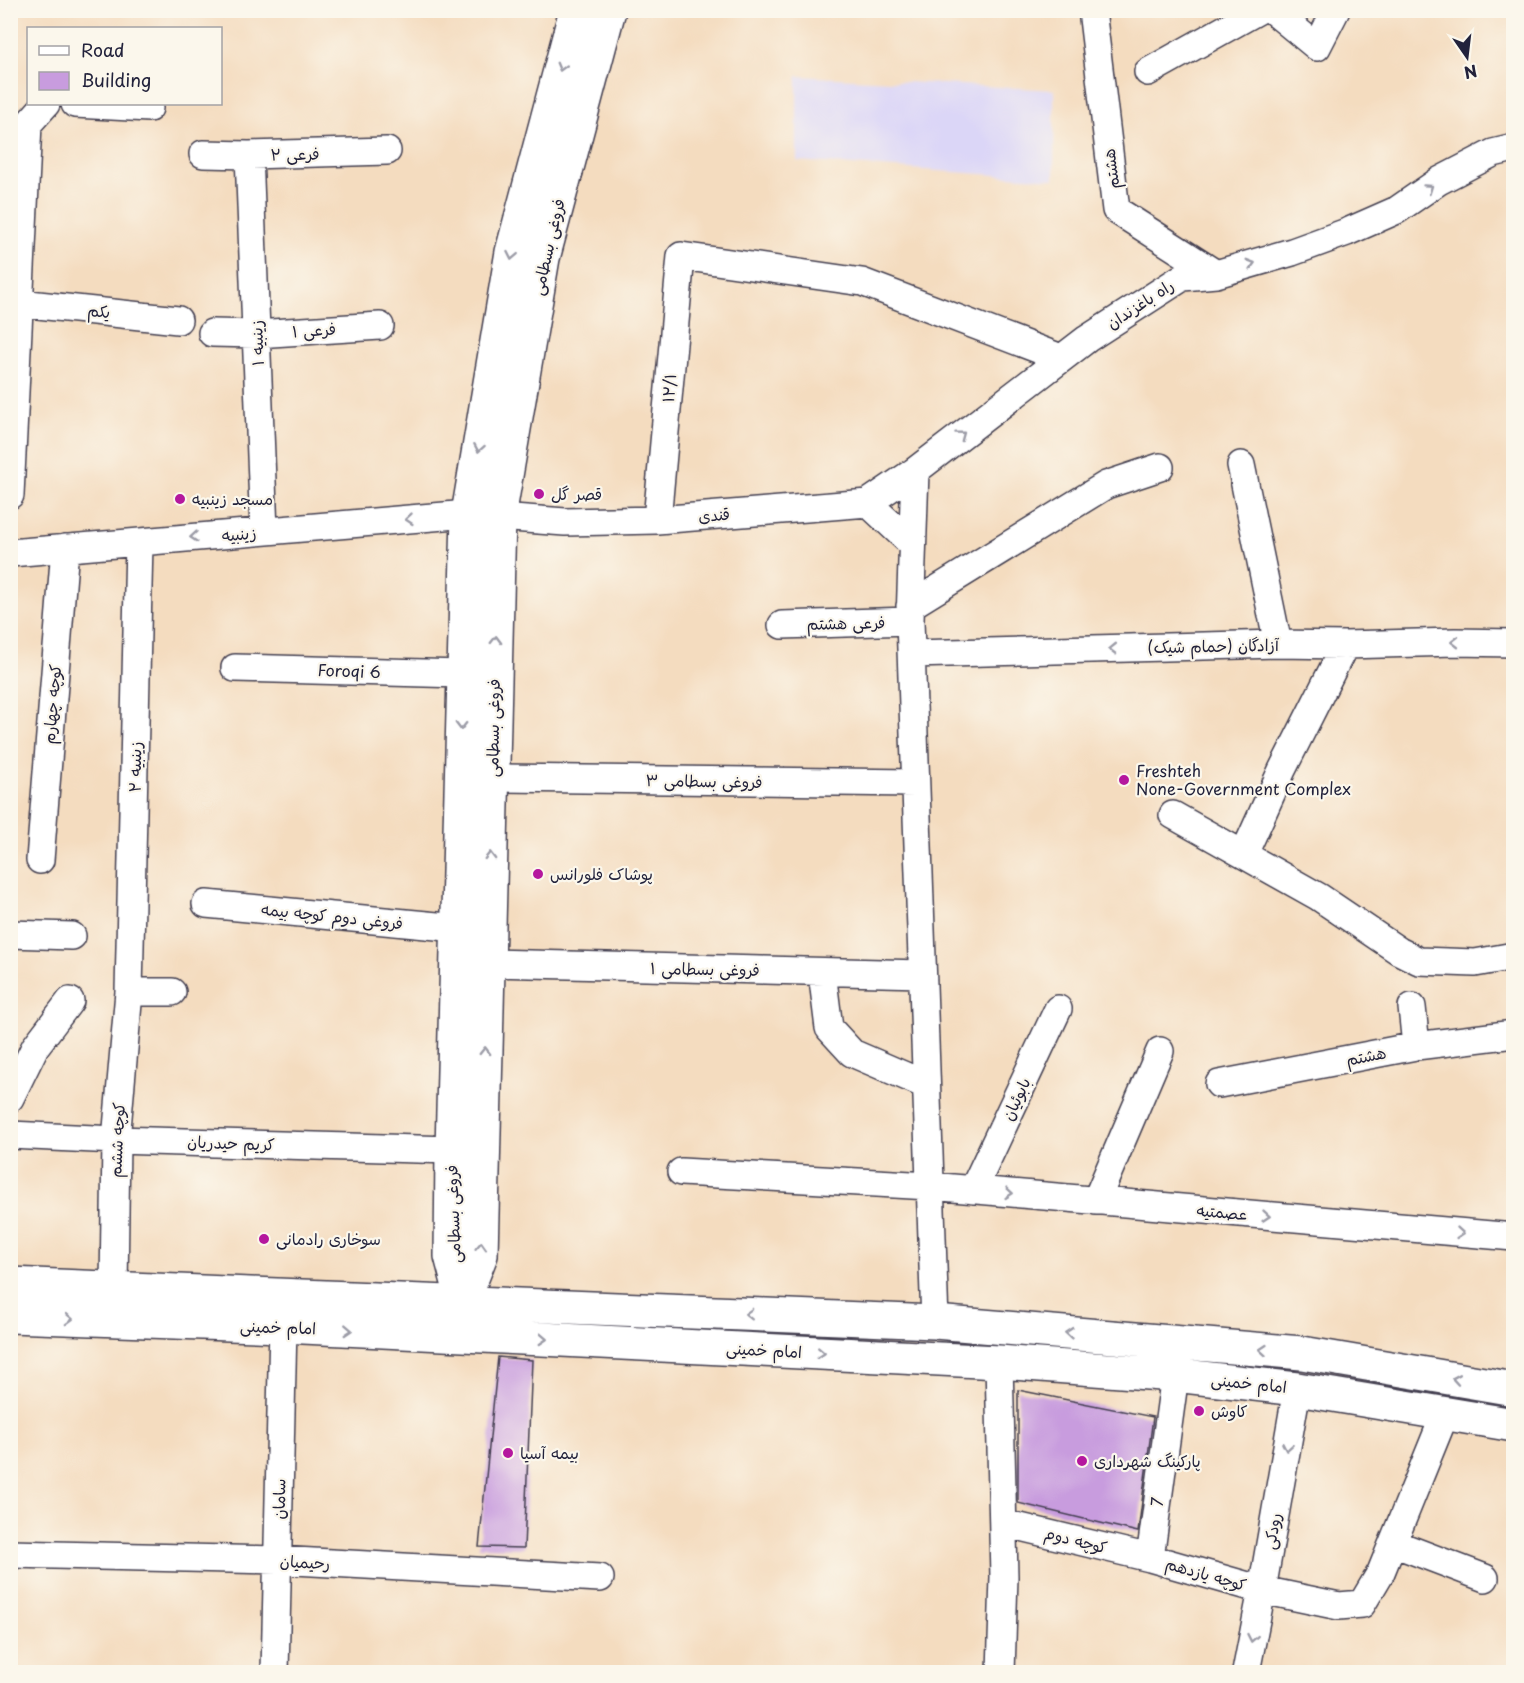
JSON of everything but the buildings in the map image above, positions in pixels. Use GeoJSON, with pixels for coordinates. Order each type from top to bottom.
{"type":"FeatureCollection","features":[{"type":"Feature","properties":{"kind":"main road","name":"فروغی بسطامی"},"geometry":{"type":"LineString","coordinates":[[463,1302],[451,1256],[462,674],[483,516],[512,252],[576,10]]}},
{"type":"Feature","properties":{"kind":"main road","name":"فروغی بسطامی"},"geometry":{"type":"LineString","coordinates":[[463,1302],[481,1255],[492,778],[483,516],[543,258],[609,10]]}},
{"type":"Feature","properties":{"kind":"main road","name":"امام خمینی"},"geometry":{"type":"LineString","coordinates":[[10,1284],[935,1322],[1302,1353],[1514,1389]]}},
{"type":"Feature","properties":{"kind":"main road"},"geometry":{"type":"LineString","coordinates":[[461,1335],[463,1302]]}},
{"type":"Feature","properties":{"kind":"main road","name":"امام خمینی"},"geometry":{"type":"LineString","coordinates":[[10,1316],[283,1326],[999,1362],[1174,1375],[1297,1389],[1514,1425]]}},
{"type":"Feature","properties":{"kind":"street","name":"هشتم"},"geometry":{"type":"LineString","coordinates":[[1092,10],[1116,210],[1216,274]]}},
{"type":"Feature","properties":{"kind":"street"},"geometry":{"type":"LineString","coordinates":[[1148,72],[1259,10]]}},
{"type":"Feature","properties":{"kind":"street"},"geometry":{"type":"LineString","coordinates":[[1272,10],[1317,47],[1336,10]]}},
{"type":"Feature","properties":{"kind":"street"},"geometry":{"type":"LineString","coordinates":[[10,495],[22,127],[45,105]]}},
{"type":"Feature","properties":{"kind":"street"},"geometry":{"type":"LineString","coordinates":[[94,105],[149,108]]}},
{"type":"Feature","properties":{"kind":"street","name":"راه باغزندان"},"geometry":{"type":"LineString","coordinates":[[868,503],[915,471],[1087,339],[1183,277],[1216,274],[1292,252],[1347,232],[1397,210],[1439,181],[1493,153],[1514,148]]}},
{"type":"Feature","properties":{"kind":"street","name":"فرعی ۲"},"geometry":{"type":"LineString","coordinates":[[203,154],[387,151]]}},
{"type":"Feature","properties":{"kind":"street","name":"زینبیه ۱"},"geometry":{"type":"LineString","coordinates":[[249,155],[264,531]]}},
{"type":"Feature","properties":{"kind":"street","name":"۱۲/۱"},"geometry":{"type":"LineString","coordinates":[[657,520],[681,256],[862,282],[1061,358]]}},
{"type":"Feature","properties":{"kind":"street","name":"یکم"},"geometry":{"type":"LineString","coordinates":[[15,302],[178,320]]}},
{"type":"Feature","properties":{"kind":"street","name":"فرعی ۱"},"geometry":{"type":"LineString","coordinates":[[212,333],[256,334],[380,326]]}},
{"type":"Feature","properties":{"kind":"street"},"geometry":{"type":"LineString","coordinates":[[1241,465],[1278,644]]}},
{"type":"Feature","properties":{"kind":"street"},"geometry":{"type":"LineString","coordinates":[[910,614],[1106,485],[1160,467]]}},
{"type":"Feature","properties":{"kind":"street"},"geometry":{"type":"LineString","coordinates":[[915,471],[910,614],[935,1322]]}},
{"type":"Feature","properties":{"kind":"street","name":"قندی"},"geometry":{"type":"LineString","coordinates":[[483,516],[565,522],[657,520],[868,503]]}},
{"type":"Feature","properties":{"kind":"street"},"geometry":{"type":"LineString","coordinates":[[868,503],[912,544]]}},
{"type":"Feature","properties":{"kind":"street","name":"زینبیه"},"geometry":{"type":"LineString","coordinates":[[10,553],[264,531],[483,516]]}},
{"type":"Feature","properties":{"kind":"street","name":"زینبیه ۲"},"geometry":{"type":"LineString","coordinates":[[129,992],[139,542]]}},
{"type":"Feature","properties":{"kind":"street","name":"کوچه چهارم"},"geometry":{"type":"LineString","coordinates":[[40,860],[65,548]]}},
{"type":"Feature","properties":{"kind":"street","name":"فرعی هشتم"},"geometry":{"type":"LineString","coordinates":[[782,625],[910,614]]}},
{"type":"Feature","properties":{"kind":"street","name":"آزادگان (حمام شیک)"},"geometry":{"type":"LineString","coordinates":[[912,654],[1278,644],[1514,643]]}},
{"type":"Feature","properties":{"kind":"street"},"geometry":{"type":"LineString","coordinates":[[1244,854],[1282,770],[1345,645]]}},
{"type":"Feature","properties":{"kind":"street","name":"Foroqi 6"},"geometry":{"type":"LineString","coordinates":[[236,668],[462,674]]}},
{"type":"Feature","properties":{"kind":"street","name":"فروغی بسطامی ۳"},"geometry":{"type":"LineString","coordinates":[[492,778],[915,783]]}},
{"type":"Feature","properties":{"kind":"street"},"geometry":{"type":"LineString","coordinates":[[1173,815],[1319,897],[1399,951],[1419,961],[1475,963],[1514,956]]}},
{"type":"Feature","properties":{"kind":"street","name":"فروغی دوم کوچه بیمه"},"geometry":{"type":"LineString","coordinates":[[206,904],[458,928]]}},
{"type":"Feature","properties":{"kind":"street"},"geometry":{"type":"LineString","coordinates":[[10,934],[72,936]]}},
{"type":"Feature","properties":{"kind":"street","name":"فروغی بسطامی ۱"},"geometry":{"type":"LineString","coordinates":[[488,963],[922,974]]}},
{"type":"Feature","properties":{"kind":"street"},"geometry":{"type":"LineString","coordinates":[[822,972],[829,1028],[844,1045],[852,1053],[926,1085]]}},
{"type":"Feature","properties":{"kind":"street"},"geometry":{"type":"LineString","coordinates":[[129,992],[172,992]]}},
{"type":"Feature","properties":{"kind":"street","name":"کوچه ششم"},"geometry":{"type":"LineString","coordinates":[[114,1288],[116,1140],[129,992]]}},
{"type":"Feature","properties":{"kind":"street"},"geometry":{"type":"LineString","coordinates":[[10,1098],[35,1047],[70,1000]]}},
{"type":"Feature","properties":{"kind":"street"},"geometry":{"type":"LineString","coordinates":[[1412,1007],[1416,1046]]}},
{"type":"Feature","properties":{"kind":"street","name":"بابوئیان"},"geometry":{"type":"LineString","coordinates":[[973,1190],[1058,1009]]}},
{"type":"Feature","properties":{"kind":"street","name":"هشتم"},"geometry":{"type":"LineString","coordinates":[[1219,1084],[1416,1046],[1514,1034]]}},
{"type":"Feature","properties":{"kind":"street"},"geometry":{"type":"LineString","coordinates":[[1096,1201],[1160,1051]]}},
{"type":"Feature","properties":{"kind":"street","name":"کریم حیدریان"},"geometry":{"type":"LineString","coordinates":[[10,1135],[452,1150]]}},
{"type":"Feature","properties":{"kind":"street","name":"عصمتیه"},"geometry":{"type":"LineString","coordinates":[[681,1172],[930,1186],[1514,1237]]}},
{"type":"Feature","properties":{"kind":"street","name":"سامان"},"geometry":{"type":"LineString","coordinates":[[275,1672],[283,1326]]}},
{"type":"Feature","properties":{"kind":"street"},"geometry":{"type":"LineString","coordinates":[[999,1362],[1004,1577],[1001,1672]]}},
{"type":"Feature","properties":{"kind":"street","name":"7"},"geometry":{"type":"LineString","coordinates":[[1150,1558],[1174,1375]]}},
{"type":"Feature","properties":{"kind":"street","name":"رودکی"},"geometry":{"type":"LineString","coordinates":[[1245,1672],[1262,1590],[1297,1389]]}},
{"type":"Feature","properties":{"kind":"street"},"geometry":{"type":"LineString","coordinates":[[1445,1414],[1393,1543],[1485,1578]]}},
{"type":"Feature","properties":{"kind":"street","name":"کوچه دوم"},"geometry":{"type":"LineString","coordinates":[[1003,1523],[1150,1558]]}},
{"type":"Feature","properties":{"kind":"street","name":"کوچه یازدهم"},"geometry":{"type":"LineString","coordinates":[[1150,1558],[1262,1590],[1339,1606],[1362,1604],[1393,1543]]}},
{"type":"Feature","properties":{"kind":"street","name":"رحیمیان"},"geometry":{"type":"LineString","coordinates":[[10,1554],[278,1560],[600,1578]]}},
{"type":"Feature","properties":{"kind":"shaded area"},"geometry":{"type":"Polygon","coordinates":[[[797,76],[1054,90],[1054,179],[797,161],[797,76]]]}},
{"type":"Feature","properties":{"kind":"place","name":"قصر گل"},"geometry":{"type":"Point","coordinates":[539,494]}},
{"type":"Feature","properties":{"kind":"place","name":"مسجد زینبیه"},"geometry":{"type":"Point","coordinates":[180,499]}},
{"type":"Feature","properties":{"kind":"place","name":"Freshteh None-Government Complex"},"geometry":{"type":"Point","coordinates":[1124,780]}},
{"type":"Feature","properties":{"kind":"place","name":"پوشاک فلورانس"},"geometry":{"type":"Point","coordinates":[538,874]}},
{"type":"Feature","properties":{"kind":"place","name":"سوخاری رادمانی"},"geometry":{"type":"Point","coordinates":[264,1239]}},
{"type":"Feature","properties":{"kind":"place","name":"کاوش"},"geometry":{"type":"Point","coordinates":[1199,1411]}},
{"type":"Feature","properties":{"kind":"place","name":"بیمه آسیا"},"geometry":{"type":"Point","coordinates":[508,1453]}},
{"type":"Feature","properties":{"kind":"place","name":"پارکینگ شهرداری"},"geometry":{"type":"Point","coordinates":[1082,1461]}}]}
